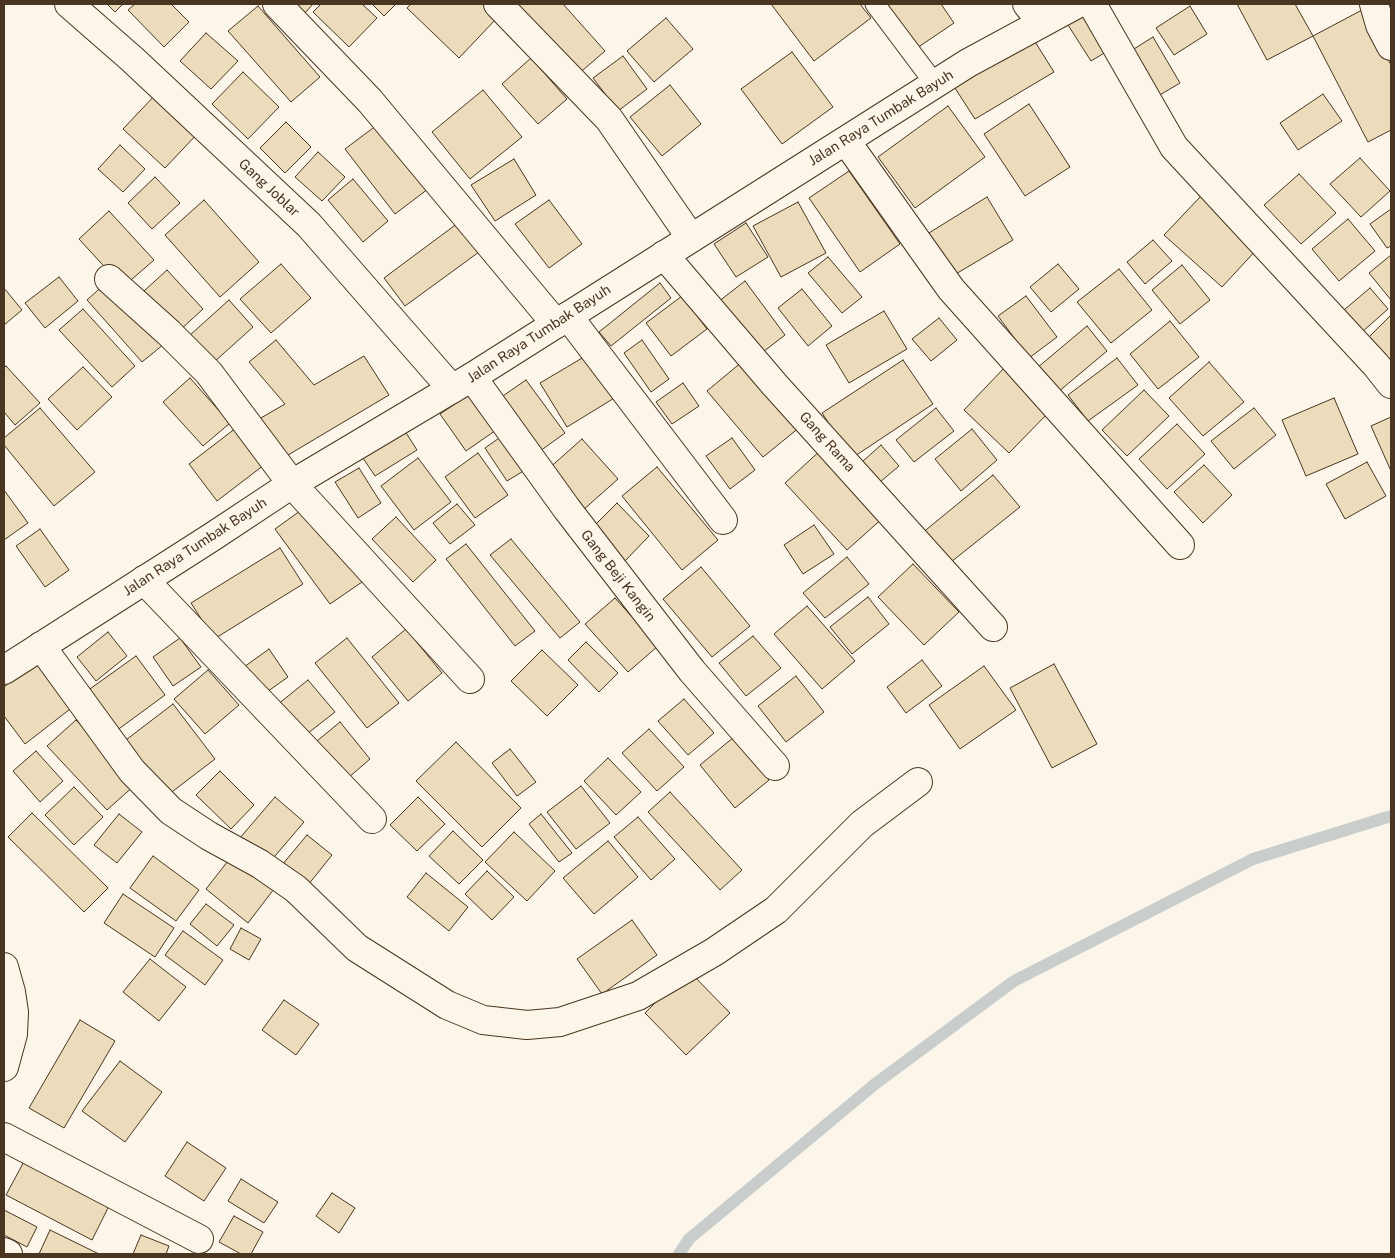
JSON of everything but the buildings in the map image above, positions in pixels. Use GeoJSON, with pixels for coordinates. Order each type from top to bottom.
{"type":"FeatureCollection","features":[{"type":"Feature","properties":{"kind":"street","name":"Gang Joblar"},"geometry":{"type":"LineString","coordinates":[[69,4],[132,59],[309,226],[462,383]]}},
{"type":"Feature","properties":{"kind":"street"},"geometry":{"type":"LineString","coordinates":[[277,4],[370,101],[562,320],[723,520]]}},
{"type":"Feature","properties":{"kind":"street"},"geometry":{"type":"LineString","coordinates":[[498,4],[609,119],[691,238]]}},
{"type":"Feature","properties":{"kind":"street","name":"Jalan Raya Tumbak Bayuh"},"geometry":{"type":"LineString","coordinates":[[4,670],[292,484],[462,383],[968,64],[1034,13],[1077,4]]}},
{"type":"Feature","properties":{"kind":"street"},"geometry":{"type":"LineString","coordinates":[[1092,4],[1174,147],[1376,365],[1391,384]]}},
{"type":"Feature","properties":{"kind":"street"},"geometry":{"type":"LineString","coordinates":[[1374,4],[1380,25],[1391,46]]}},
{"type":"Feature","properties":{"kind":"street"},"geometry":{"type":"LineString","coordinates":[[846,141],[951,289],[1180,545]]}},
{"type":"Feature","properties":{"kind":"street","name":"Gang Rama"},"geometry":{"type":"LineString","coordinates":[[664,255],[774,384],[993,627]]}},
{"type":"Feature","properties":{"kind":"street"},"geometry":{"type":"LineString","coordinates":[[109,279],[169,333],[209,373],[292,484],[470,679]]}},
{"type":"Feature","properties":{"kind":"street","name":"Gang Beji Kangin"},"geometry":{"type":"LineString","coordinates":[[462,383],[567,509],[692,671],[775,766]]}},
{"type":"Feature","properties":{"kind":"street"},"geometry":{"type":"LineString","coordinates":[[144,580],[372,819]]}},
{"type":"Feature","properties":{"kind":"street"},"geometry":{"type":"LineString","coordinates":[[41,646],[132,771],[171,811],[209,836],[260,864],[296,889],[358,948],[447,1005],[483,1020],[527,1025],[560,1022],[638,996],[714,952],[776,910],[862,824],[918,782]]}},
{"type":"Feature","properties":{"kind":"street"},"geometry":{"type":"LineString","coordinates":[[4,967],[12,992],[14,1012],[13,1034],[4,1067]]}},
{"type":"Feature","properties":{"kind":"street"},"geometry":{"type":"LineString","coordinates":[[4,1137],[199,1239]]}},
{"type":"Feature","properties":{"kind":"street"},"geometry":{"type":"LineString","coordinates":[[4,1252],[8,1254]]}},
{"type":"Feature","properties":{"kind":"lane"},"geometry":{"type":"LineString","coordinates":[[875,4],[935,84]]}},
{"type":"Feature","properties":{"kind":"waterway"},"geometry":{"type":"LineString","coordinates":[[679,1254],[689,1239],[875,1084],[1014,981],[1253,859],[1391,816]]}}]}
